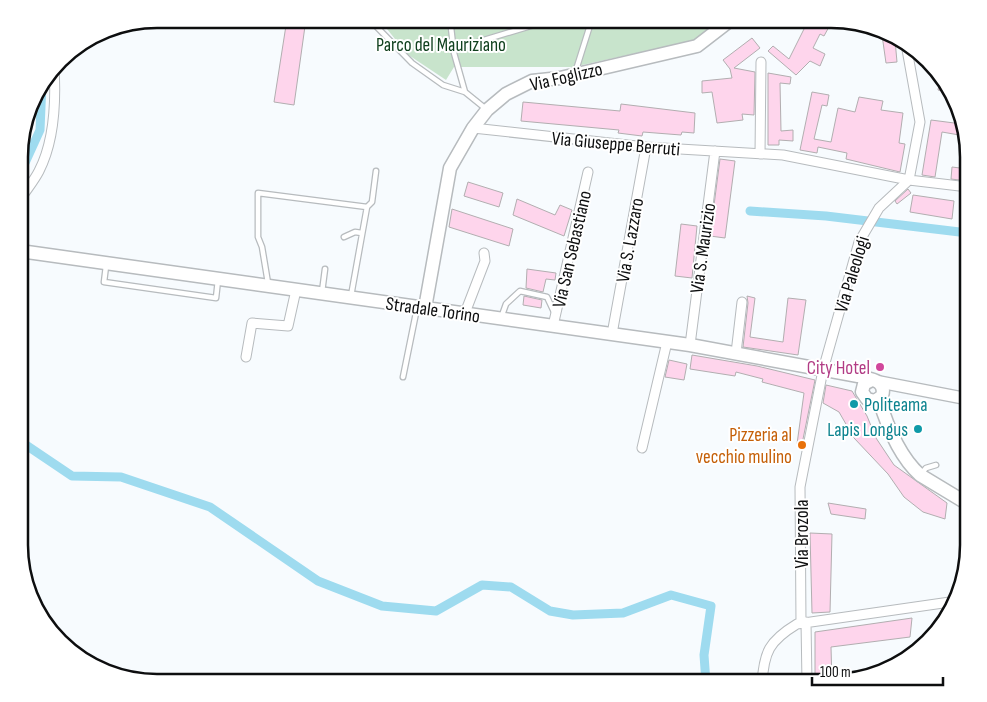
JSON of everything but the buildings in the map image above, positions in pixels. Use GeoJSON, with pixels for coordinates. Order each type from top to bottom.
{"type":"FeatureCollection","features":[{"type":"Feature","properties":{"kind":"main road","name":"Via Foglizzo"},"geometry":{"type":"LineString","coordinates":[[421,307],[450,168],[473,128],[487,110],[506,94],[532,81],[575,74],[697,46],[720,28]]}},
{"type":"Feature","properties":{"kind":"main road","name":"Stradale Torino"},"geometry":{"type":"LineString","coordinates":[[28,252],[501,318],[554,320],[612,334],[736,353],[876,381]]}},
{"type":"Feature","properties":{"kind":"main road"},"geometry":{"type":"LineString","coordinates":[[844,374],[869,397]]}},
{"type":"Feature","properties":{"kind":"main road"},"geometry":{"type":"LineString","coordinates":[[869,397],[883,391],[876,381],[864,384],[876,416],[888,429],[913,469],[920,476],[959,499]]}},
{"type":"Feature","properties":{"kind":"street"},"geometry":{"type":"LineString","coordinates":[[908,53],[920,122],[908,180]]}},
{"type":"Feature","properties":{"kind":"street"},"geometry":{"type":"LineString","coordinates":[[760,154],[761,62]]}},
{"type":"Feature","properties":{"kind":"street"},"geometry":{"type":"LineString","coordinates":[[28,188],[40,170],[48,149],[53,121],[54,78]]}},
{"type":"Feature","properties":{"kind":"street","name":"Via Giuseppe Berruti"},"geometry":{"type":"LineString","coordinates":[[473,128],[646,147],[783,155],[908,180],[959,186]]}},
{"type":"Feature","properties":{"kind":"street","name":"Via S. Lazzaro"},"geometry":{"type":"LineString","coordinates":[[612,334],[646,147]]}},
{"type":"Feature","properties":{"kind":"street","name":"Via S. Maurizio"},"geometry":{"type":"LineString","coordinates":[[690,345],[715,151]]}},
{"type":"Feature","properties":{"kind":"street","name":"Via San Sebastiano"},"geometry":{"type":"LineString","coordinates":[[554,320],[588,172]]}},
{"type":"Feature","properties":{"kind":"street","name":"Via Paleologi"},"geometry":{"type":"LineString","coordinates":[[824,370],[858,242],[874,215],[908,180]]}},
{"type":"Feature","properties":{"kind":"street"},"geometry":{"type":"LineString","coordinates":[[465,313],[485,261],[484,253]]}},
{"type":"Feature","properties":{"kind":"street"},"geometry":{"type":"LineString","coordinates":[[246,357],[252,323],[288,326],[296,290]]}},
{"type":"Feature","properties":{"kind":"street"},"geometry":{"type":"LineString","coordinates":[[736,353],[742,302]]}},
{"type":"Feature","properties":{"kind":"street"},"geometry":{"type":"LineString","coordinates":[[642,448],[667,342]]}},
{"type":"Feature","properties":{"kind":"street","name":"Via Brozola"},"geometry":{"type":"LineString","coordinates":[[806,674],[803,622],[800,486],[824,370]]}},
{"type":"Feature","properties":{"kind":"street"},"geometry":{"type":"LineString","coordinates":[[876,381],[959,397]]}},
{"type":"Feature","properties":{"kind":"street"},"geometry":{"type":"LineString","coordinates":[[763,674],[764,658],[771,645],[780,634],[803,622],[946,603]]}},
{"type":"Feature","properties":{"kind":"lane"},"geometry":{"type":"LineString","coordinates":[[379,28],[412,63],[443,85],[465,92],[487,110]]}},
{"type":"Feature","properties":{"kind":"lane"},"geometry":{"type":"LineString","coordinates":[[451,28],[454,49],[465,92]]}},
{"type":"Feature","properties":{"kind":"lane"},"geometry":{"type":"LineString","coordinates":[[454,49],[524,28]]}},
{"type":"Feature","properties":{"kind":"lane"},"geometry":{"type":"LineString","coordinates":[[575,74],[589,28]]}},
{"type":"Feature","properties":{"kind":"lane"},"geometry":{"type":"LineString","coordinates":[[351,297],[367,207],[372,202],[376,170]]}},
{"type":"Feature","properties":{"kind":"lane"},"geometry":{"type":"LineString","coordinates":[[268,286],[262,247],[258,237],[258,193],[367,207]]}},
{"type":"Feature","properties":{"kind":"lane"},"geometry":{"type":"LineString","coordinates":[[344,237],[355,232],[362,233]]}},
{"type":"Feature","properties":{"kind":"lane"},"geometry":{"type":"LineString","coordinates":[[107,264],[104,282],[216,298],[218,279]]}},
{"type":"Feature","properties":{"kind":"lane"},"geometry":{"type":"LineString","coordinates":[[321,293],[325,269]]}},
{"type":"Feature","properties":{"kind":"lane"},"geometry":{"type":"LineString","coordinates":[[501,318],[506,304],[520,291],[547,297],[554,320]]}},
{"type":"Feature","properties":{"kind":"lane"},"geometry":{"type":"LineString","coordinates":[[403,377],[421,307]]}},
{"type":"Feature","properties":{"kind":"lane"},"geometry":{"type":"LineString","coordinates":[[920,476],[926,468],[936,465]]}},
{"type":"Feature","properties":{"kind":"green space","name":"Parco del Mauriziano"},"geometry":{"type":"Polygon","coordinates":[[[386,28],[713,28],[696,40],[573,67],[454,67],[446,80],[407,54],[386,28]]]}},
{"type":"Feature","properties":{"kind":"waterway"},"geometry":{"type":"LineString","coordinates":[[28,156],[40,130],[41,99]]}},
{"type":"Feature","properties":{"kind":"waterway"},"geometry":{"type":"LineString","coordinates":[[750,211],[826,216],[959,232]]}},
{"type":"Feature","properties":{"kind":"waterway"},"geometry":{"type":"LineString","coordinates":[[28,446],[72,476],[121,477],[210,507],[318,581],[382,606],[436,611],[482,585],[511,587],[550,611],[573,615],[623,613],[671,595],[711,606],[704,655],[705,674]]}},
{"type":"Feature","properties":{"kind":"place","name":"City Hotel"},"geometry":{"type":"Point","coordinates":[880,367]}},
{"type":"Feature","properties":{"kind":"place","name":"Politeama"},"geometry":{"type":"Point","coordinates":[854,404]}},
{"type":"Feature","properties":{"kind":"place","name":"Lapis Longus"},"geometry":{"type":"Point","coordinates":[918,429]}},
{"type":"Feature","properties":{"kind":"place","name":"Pizzeria al vecchio mulino"},"geometry":{"type":"Point","coordinates":[802,445]}}]}
